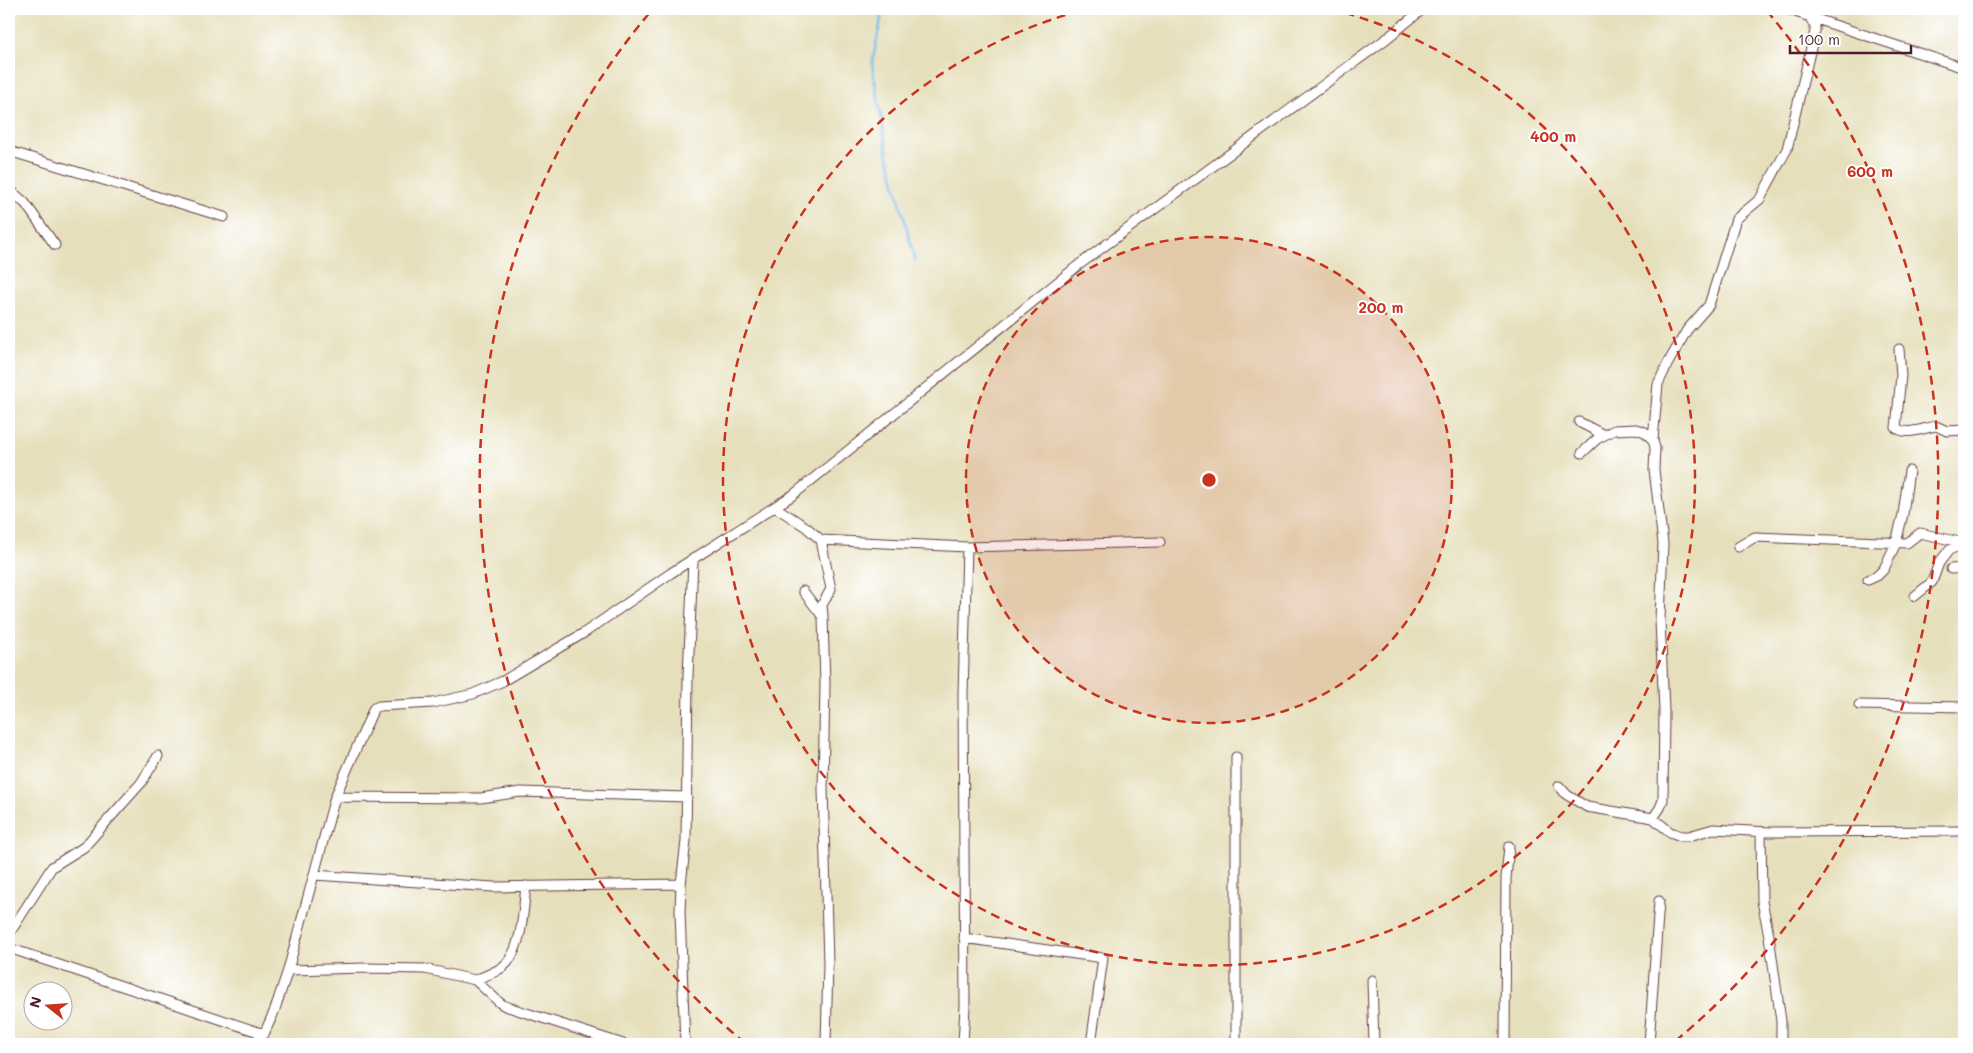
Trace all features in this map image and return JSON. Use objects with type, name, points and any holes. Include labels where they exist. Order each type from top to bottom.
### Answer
[{"type":"street","points":[[253,1044],[264,1034],[274,1012],[288,970],[336,797],[374,708],[379,706],[433,703],[473,694],[503,681],[584,633],[656,583],[776,507],[1080,264],[1386,39],[1423,9]]},
{"type":"street","points":[[1786,9],[1964,68]]},
{"type":"street","points":[[1653,818],[1660,808],[1662,800],[1664,711],[1660,645],[1663,543],[1653,440],[1658,384],[1686,330],[1709,304],[1736,219],[1760,199],[1786,149],[1815,31],[1815,25],[1809,16]]},
{"type":"street","points":[[9,151],[224,216]]},
{"type":"street","points":[[9,189],[25,204],[55,245]]},
{"type":"street","points":[[1899,349],[1901,375],[1896,428],[1910,432],[1936,426],[1947,431],[1964,430]]},
{"type":"street","points":[[1579,422],[1604,435]]},
{"type":"street","points":[[1582,453],[1604,435],[1614,430],[1636,429],[1645,432],[1653,440]]},
{"type":"street","points":[[1868,580],[1877,576],[1884,569],[1896,543],[1903,514],[1909,472]]},
{"type":"street","points":[[776,507],[806,527],[821,540],[831,589],[822,605],[824,684],[823,789],[828,963],[826,1044]]},
{"type":"street","points":[[1738,547],[1755,538],[1907,543],[1920,533],[1964,544]]},
{"type":"street","points":[[821,540],[967,547],[1160,542]]},
{"type":"street","points":[[1915,596],[1932,582],[1939,563],[1949,550],[1964,544]]},
{"type":"street","points":[[963,1044],[965,1006],[963,694],[967,547]]},
{"type":"street","points":[[685,1044],[681,884],[686,841],[688,676],[693,561]]},
{"type":"street","points":[[1951,569],[1964,568]]},
{"type":"street","points":[[803,591],[823,617]]},
{"type":"street","points":[[1859,705],[1964,707]]},
{"type":"street","points":[[9,934],[52,867],[84,847],[136,789],[158,756]]},
{"type":"street","points":[[1236,757],[1236,1044]]},
{"type":"street","points":[[1559,786],[1567,795],[1587,807],[1653,818],[1670,832],[1681,836],[1713,829],[1761,832],[1964,831]]},
{"type":"street","points":[[336,797],[481,798],[520,792],[687,797]]},
{"type":"street","points":[[1761,832],[1762,901],[1781,1022],[1780,1044]]},
{"type":"street","points":[[1505,1044],[1506,878],[1510,846]]},
{"type":"street","points":[[314,875],[493,887],[681,884]]},
{"type":"street","points":[[475,980],[496,972],[506,963],[515,948],[522,921],[526,886]]},
{"type":"street","points":[[1649,1044],[1659,902]]},
{"type":"street","points":[[964,938],[1103,958],[1091,1044]]},
{"type":"street","points":[[9,948],[264,1034]]},
{"type":"street","points":[[288,970],[425,969],[475,980],[505,1006],[624,1044]]},
{"type":"street","points":[[1372,980],[1374,1044]]},
{"type":"waterway","points":[[883,9],[872,64],[888,156],[915,260]]}]
